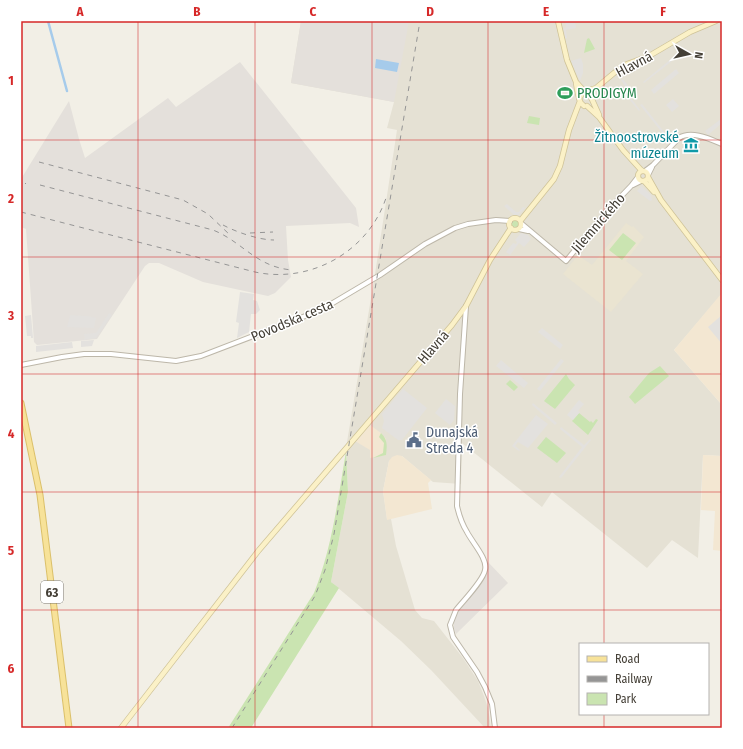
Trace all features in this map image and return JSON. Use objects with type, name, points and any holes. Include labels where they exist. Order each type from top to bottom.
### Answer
[{"type":"main road","points":[[558,21],[567,60],[576,82],[581,104],[600,117]]},
{"type":"main road","name":"Hlavná","points":[[596,88],[627,64],[649,56],[690,32],[716,21]]},
{"type":"main road","points":[[576,82],[591,98],[600,117],[628,156],[722,280]]},
{"type":"main road","points":[[520,223],[513,218],[510,224],[515,230],[520,223],[531,206],[554,179],[560,166],[569,130],[580,98],[585,92],[596,88]]},
{"type":"main road","points":[[575,116],[590,103],[596,88]]},
{"type":"main road","name":"Hlavná","points":[[121,728],[258,550],[452,325],[466,306],[510,224]]},
{"type":"main road","points":[[715,272],[722,284]]},
{"type":"main road","name":"63","points":[[21,403],[40,495],[69,728]]},
{"type":"street","points":[[643,176],[683,135],[699,136],[722,144]]},
{"type":"street","name":"Jilemnického","points":[[520,223],[529,232],[566,261],[607,211],[643,176]]},
{"type":"street","name":"Povodská cesta","points":[[21,366],[84,354],[111,354],[176,361],[208,354],[321,310],[426,244],[455,228],[496,220],[510,224]]},
{"type":"street","points":[[466,306],[460,394],[457,506],[467,533],[484,559],[486,566],[482,577],[456,610],[453,616],[451,629],[453,637],[486,687],[492,704],[495,728]]},
{"type":"shaded area","points":[[301,21],[722,21],[722,294],[674,350],[722,405],[722,456],[703,455],[698,558],[672,540],[647,568],[552,492],[542,507],[462,443],[461,484],[433,482],[402,456],[389,461],[383,491],[387,519],[391,519],[396,546],[415,610],[422,618],[434,621],[463,658],[478,681],[488,708],[491,728],[485,728],[431,670],[401,641],[331,582],[348,492],[347,442],[397,130],[387,128],[394,102],[291,83]]},
{"type":"shaded area","points":[[301,21],[409,21],[394,102],[291,83]]},
{"type":"shaded area","points":[[565,21],[575,21],[576,28],[566,30],[567,38],[565,38]]},
{"type":"shaded area","points":[[581,58],[583,73],[580,81],[571,61]]},
{"type":"shaded area","points":[[671,59],[672,61],[644,83],[643,82]]},
{"type":"shaded area","points":[[240,62],[356,208],[359,227],[350,223],[286,226],[288,260],[291,277],[275,293],[268,296],[203,282],[159,263],[149,263],[145,266],[97,339],[37,345],[34,342],[26,229],[21,227],[21,179],[69,101],[85,158],[168,98],[176,107]]},
{"type":"shaded area","points":[[676,69],[679,73],[654,94],[651,90]]},
{"type":"shaded area","points":[[623,79],[637,98],[635,100],[621,80]]},
{"type":"shaded area","points":[[621,85],[640,110],[639,111],[619,87]]},
{"type":"shaded area","points":[[673,99],[679,106],[672,112],[666,105]]},
{"type":"shaded area","points":[[642,104],[669,138],[667,139],[640,105]]},
{"type":"shaded area","points":[[721,119],[722,123],[708,135],[705,131]]},
{"type":"shaded area","points":[[641,186],[651,195],[652,200],[650,201],[637,191]]},
{"type":"shaded area","points":[[507,204],[516,212],[519,212],[523,207],[525,208],[518,215],[514,215],[504,206]]},
{"type":"shaded area","points":[[626,223],[632,227],[633,226],[644,237],[626,261],[643,274],[611,312],[563,274],[578,255],[592,265]]},
{"type":"shaded area","points":[[521,233],[528,235],[531,239],[524,247],[519,243],[510,255],[506,252],[513,243],[516,244],[517,242],[515,240]]},
{"type":"shaded area","points":[[240,292],[254,294],[253,300],[257,301],[260,310],[256,314],[251,314],[249,332],[237,338],[239,323],[236,322]]},
{"type":"shaded area","points":[[722,294],[722,405],[674,350]]},
{"type":"shaded area","points":[[109,313],[112,315],[96,338],[83,340],[85,338],[84,334],[96,333]]},
{"type":"shaded area","points":[[31,315],[33,338],[31,338],[31,336],[27,336],[25,316]]},
{"type":"shaded area","points":[[70,315],[96,318],[94,328],[67,327]]},
{"type":"shaded area","points":[[722,315],[722,344],[708,327]]},
{"type":"shaded area","points":[[542,328],[563,345],[560,349],[538,332]]},
{"type":"shaded area","points":[[94,340],[92,346],[81,347],[81,341]]},
{"type":"shaded area","points":[[72,342],[73,348],[36,352],[36,346]]},
{"type":"shaded area","points":[[561,359],[564,361],[540,391],[537,389]]},
{"type":"shaded area","points":[[501,360],[528,383],[524,388],[496,366]]},
{"type":"shaded area","points":[[403,389],[427,408],[402,440],[398,440],[382,428],[384,421],[382,414]]},
{"type":"shaded area","points":[[446,399],[455,406],[454,420],[450,425],[435,413]]},
{"type":"shaded area","points":[[579,400],[584,404],[578,411],[580,412],[573,420],[567,415]]},
{"type":"shaded area","points":[[533,403],[557,423],[555,425],[532,405]]},
{"type":"shaded area","points":[[536,415],[548,424],[528,448],[518,442],[515,446],[520,450],[519,451],[512,446]]},
{"type":"shaded area","points":[[370,425],[381,433],[386,439],[386,455],[370,458],[370,450],[355,441],[367,426]]},
{"type":"shaded area","points":[[561,427],[584,445],[590,439],[591,440],[561,478],[559,477],[582,447],[560,429]]},
{"type":"shaded area","points":[[397,455],[402,456],[431,480],[428,483],[432,509],[387,520],[383,491],[389,461],[392,457]]},
{"type":"shaded area","points":[[703,455],[722,456],[722,551],[713,550],[715,511],[701,510]]},
{"type":"shaded area","points":[[488,562],[508,583],[456,634],[454,621],[458,611],[487,574]]},
{"type":"green space","points":[[589,38],[595,49],[584,53],[587,39]]},
{"type":"green space","points":[[529,116],[540,118],[539,125],[527,123]]},
{"type":"green space","points":[[515,219],[520,224],[515,229],[510,224]]},
{"type":"green space","points":[[623,233],[636,243],[622,260],[609,250]]},
{"type":"green space","points":[[660,366],[669,376],[635,404],[629,397],[649,373]]},
{"type":"green space","points":[[566,374],[575,385],[555,409],[544,401]]},
{"type":"green space","points":[[510,380],[518,387],[514,391],[506,384]]},
{"type":"green space","points":[[579,413],[590,422],[591,421],[593,423],[596,419],[598,420],[588,435],[572,421]]},
{"type":"green space","points":[[381,433],[386,441],[386,455],[373,458],[383,453],[384,443],[379,437]]},
{"type":"green space","points":[[546,437],[566,453],[557,463],[537,448]]},
{"type":"green space","points":[[346,451],[348,492],[331,582],[339,588],[251,728],[228,728],[314,593],[330,541]]},
{"type":"water","points":[[376,59],[399,63],[397,72],[375,68]]},
{"type":"waterway","points":[[48,21],[67,91]]},
{"type":"railway","points":[[232,728],[315,596],[325,570],[334,534],[420,21]]},
{"type":"railway","points":[[39,162],[183,200],[208,214],[230,235]]},
{"type":"railway","points":[[40,185],[213,230],[224,235],[259,259],[280,268],[292,270]]},
{"type":"railway","points":[[21,212],[255,272],[276,274],[296,273],[316,268],[334,260],[351,248],[366,234],[377,217],[386,198]]},
{"type":"railway","points":[[223,225],[248,235],[262,239],[274,240]]},
{"type":"railway","points":[[250,233],[273,232]]},
{"type":"place","name":"PRODIGYM","points":[[565,93]]},
{"type":"place","name":"Žitnoostrovské múzeum","points":[[691,145]]},
{"type":"place","name":"Dunajská Streda 4","points":[[414,440]]}]
